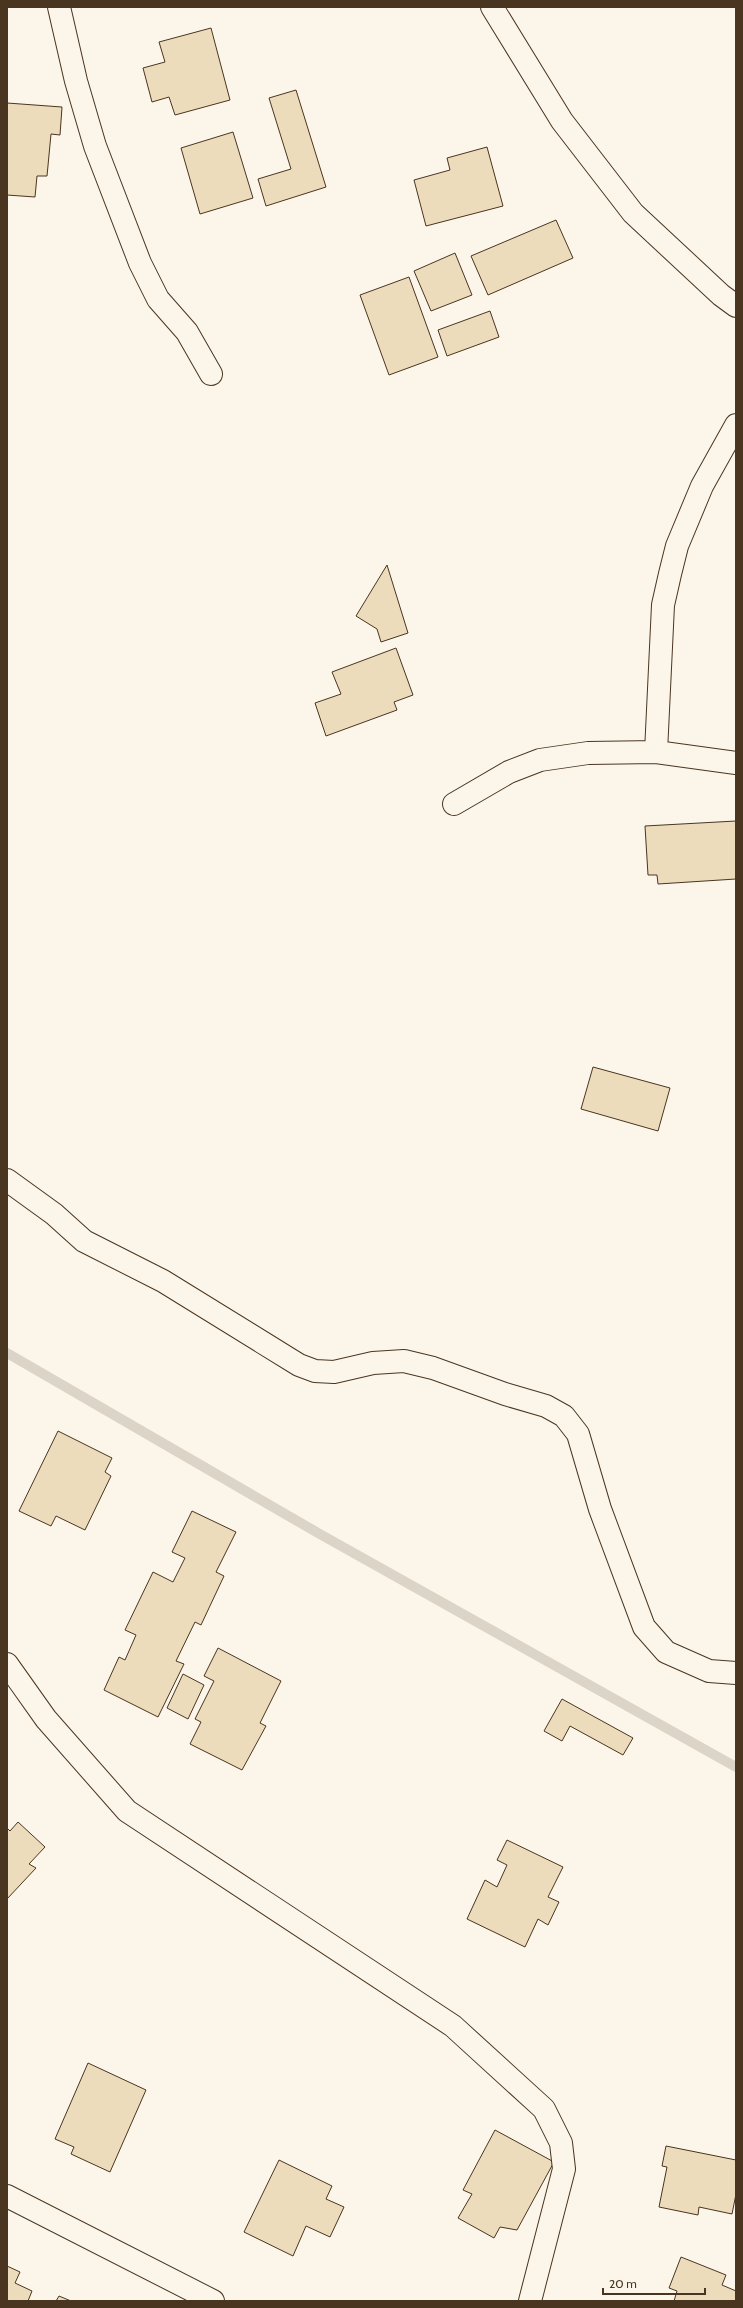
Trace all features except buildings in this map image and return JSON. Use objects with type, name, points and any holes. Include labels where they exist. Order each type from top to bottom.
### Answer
[{"type":"street","points":[[59,7],[76,81],[95,146],[140,264],[158,299],[187,332],[211,374]]},
{"type":"street","points":[[492,7],[562,121],[633,213],[721,295],[736,306]]},
{"type":"street","points":[[656,752],[663,604],[670,574],[677,546],[702,486],[736,425]]},
{"type":"street","points":[[454,804],[509,772],[540,760],[588,753],[656,752],[736,763]]},
{"type":"street","points":[[7,1180],[54,1214],[84,1241],[163,1281],[299,1365],[315,1371],[334,1372],[373,1363],[404,1361],[433,1368],[505,1394],[546,1406],[564,1416],[578,1434],[600,1509],[644,1627],[666,1652],[709,1671],[736,1673]]},
{"type":"street","points":[[7,1664],[46,1719],[127,1811],[453,2026],[544,2109],[561,2143],[564,2169],[530,2301]]},
{"type":"street","points":[[7,2196],[213,2301]]},
{"type":"waterway","points":[[7,1353],[318,1533],[736,1767]]}]
